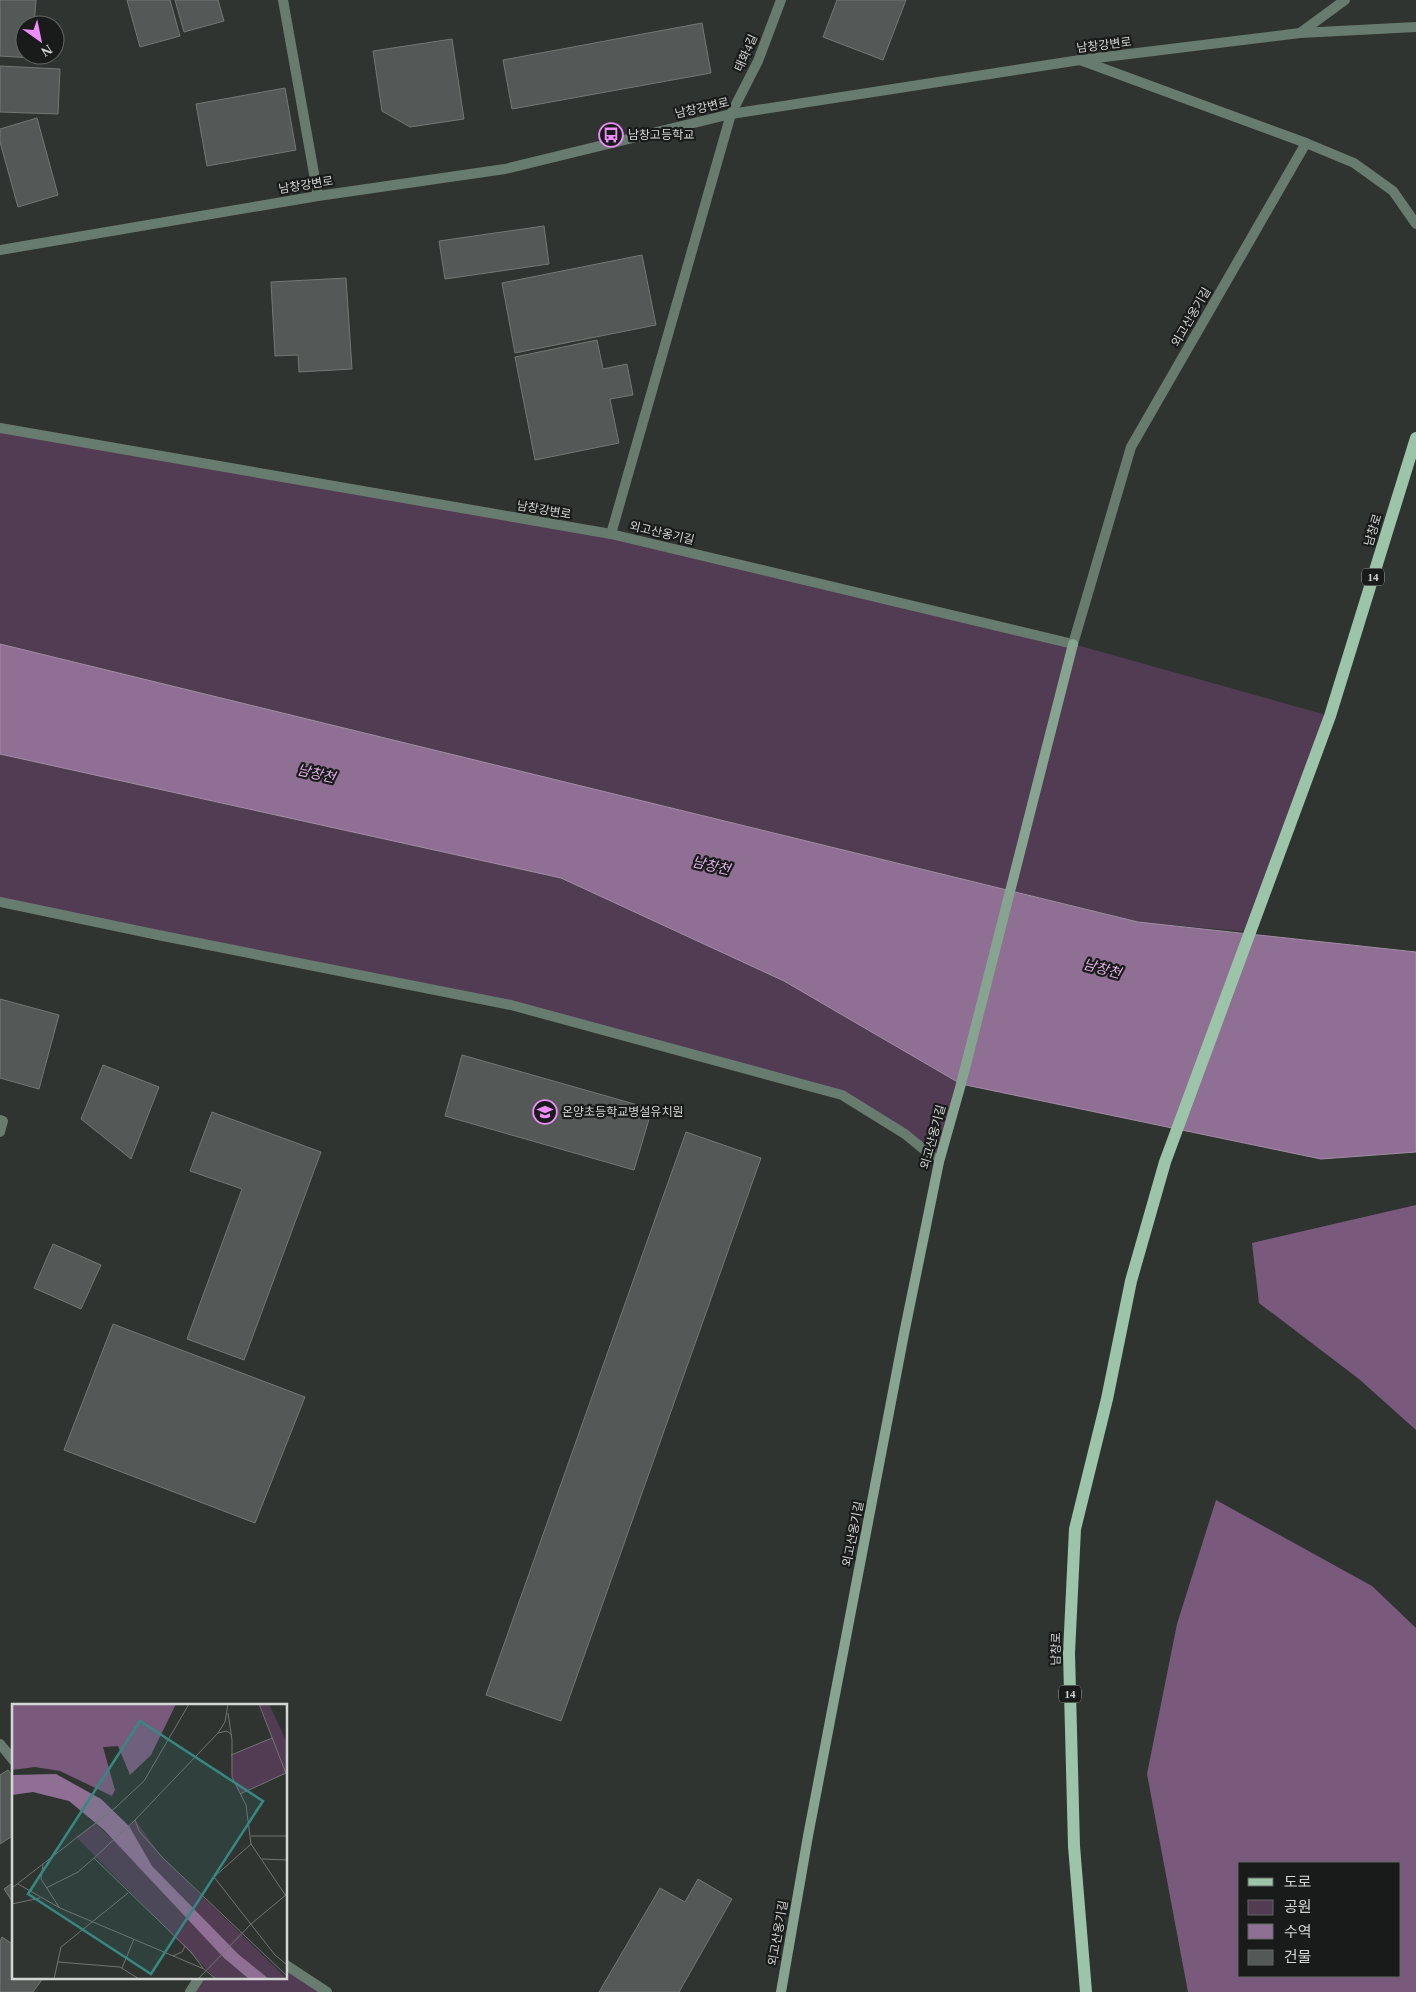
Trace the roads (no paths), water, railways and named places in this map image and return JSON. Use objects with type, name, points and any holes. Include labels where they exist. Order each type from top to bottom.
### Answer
[{"type":"main road","name":"남창로","points":[[1086,1992],[1074,1846],[1069,1653],[1075,1529],[1107,1400],[1131,1281],[1165,1162],[1330,716],[1416,438]]},
{"type":"main road","name":"외고산옹기길","points":[[781,1992],[812,1817],[904,1334],[939,1162],[961,1084],[1073,644]]},
{"type":"street","points":[[283,0],[318,196]]},
{"type":"street","name":"태화4길","points":[[731,114],[758,61],[781,0]]},
{"type":"street","points":[[1300,33],[1345,0]]},
{"type":"street","name":"남창강변로","points":[[0,250],[318,196],[505,168],[731,114],[1080,60],[1300,33],[1416,26]]},
{"type":"street","points":[[1080,60],[1306,143],[1354,163],[1393,190],[1416,224]]},
{"type":"street","name":"외고산옹기길","points":[[731,114],[611,534],[1073,644],[1131,447],[1306,143]]},
{"type":"street","name":"남창강변로","points":[[0,428],[611,534]]},
{"type":"street","points":[[0,902],[511,1005],[842,1096],[905,1134],[939,1162]]},
{"type":"street","points":[[0,1120],[3,1121],[0,1132]]},
{"type":"street","points":[[0,1744],[12,1759]]},
{"type":"street","points":[[288,1966],[326,1992]]},
{"type":"street","points":[[190,1992],[198,1980]]},
{"type":"water","name":"남창천","points":[[0,644],[1138,922],[1416,952],[1416,1152],[1321,1159],[961,1084],[784,981],[561,878],[0,754]]},
{"type":"place","name":"남창고등학교","points":[[611,135]]},
{"type":"place","name":"온양초등학교병설유치원","points":[[545,1112]]}]
